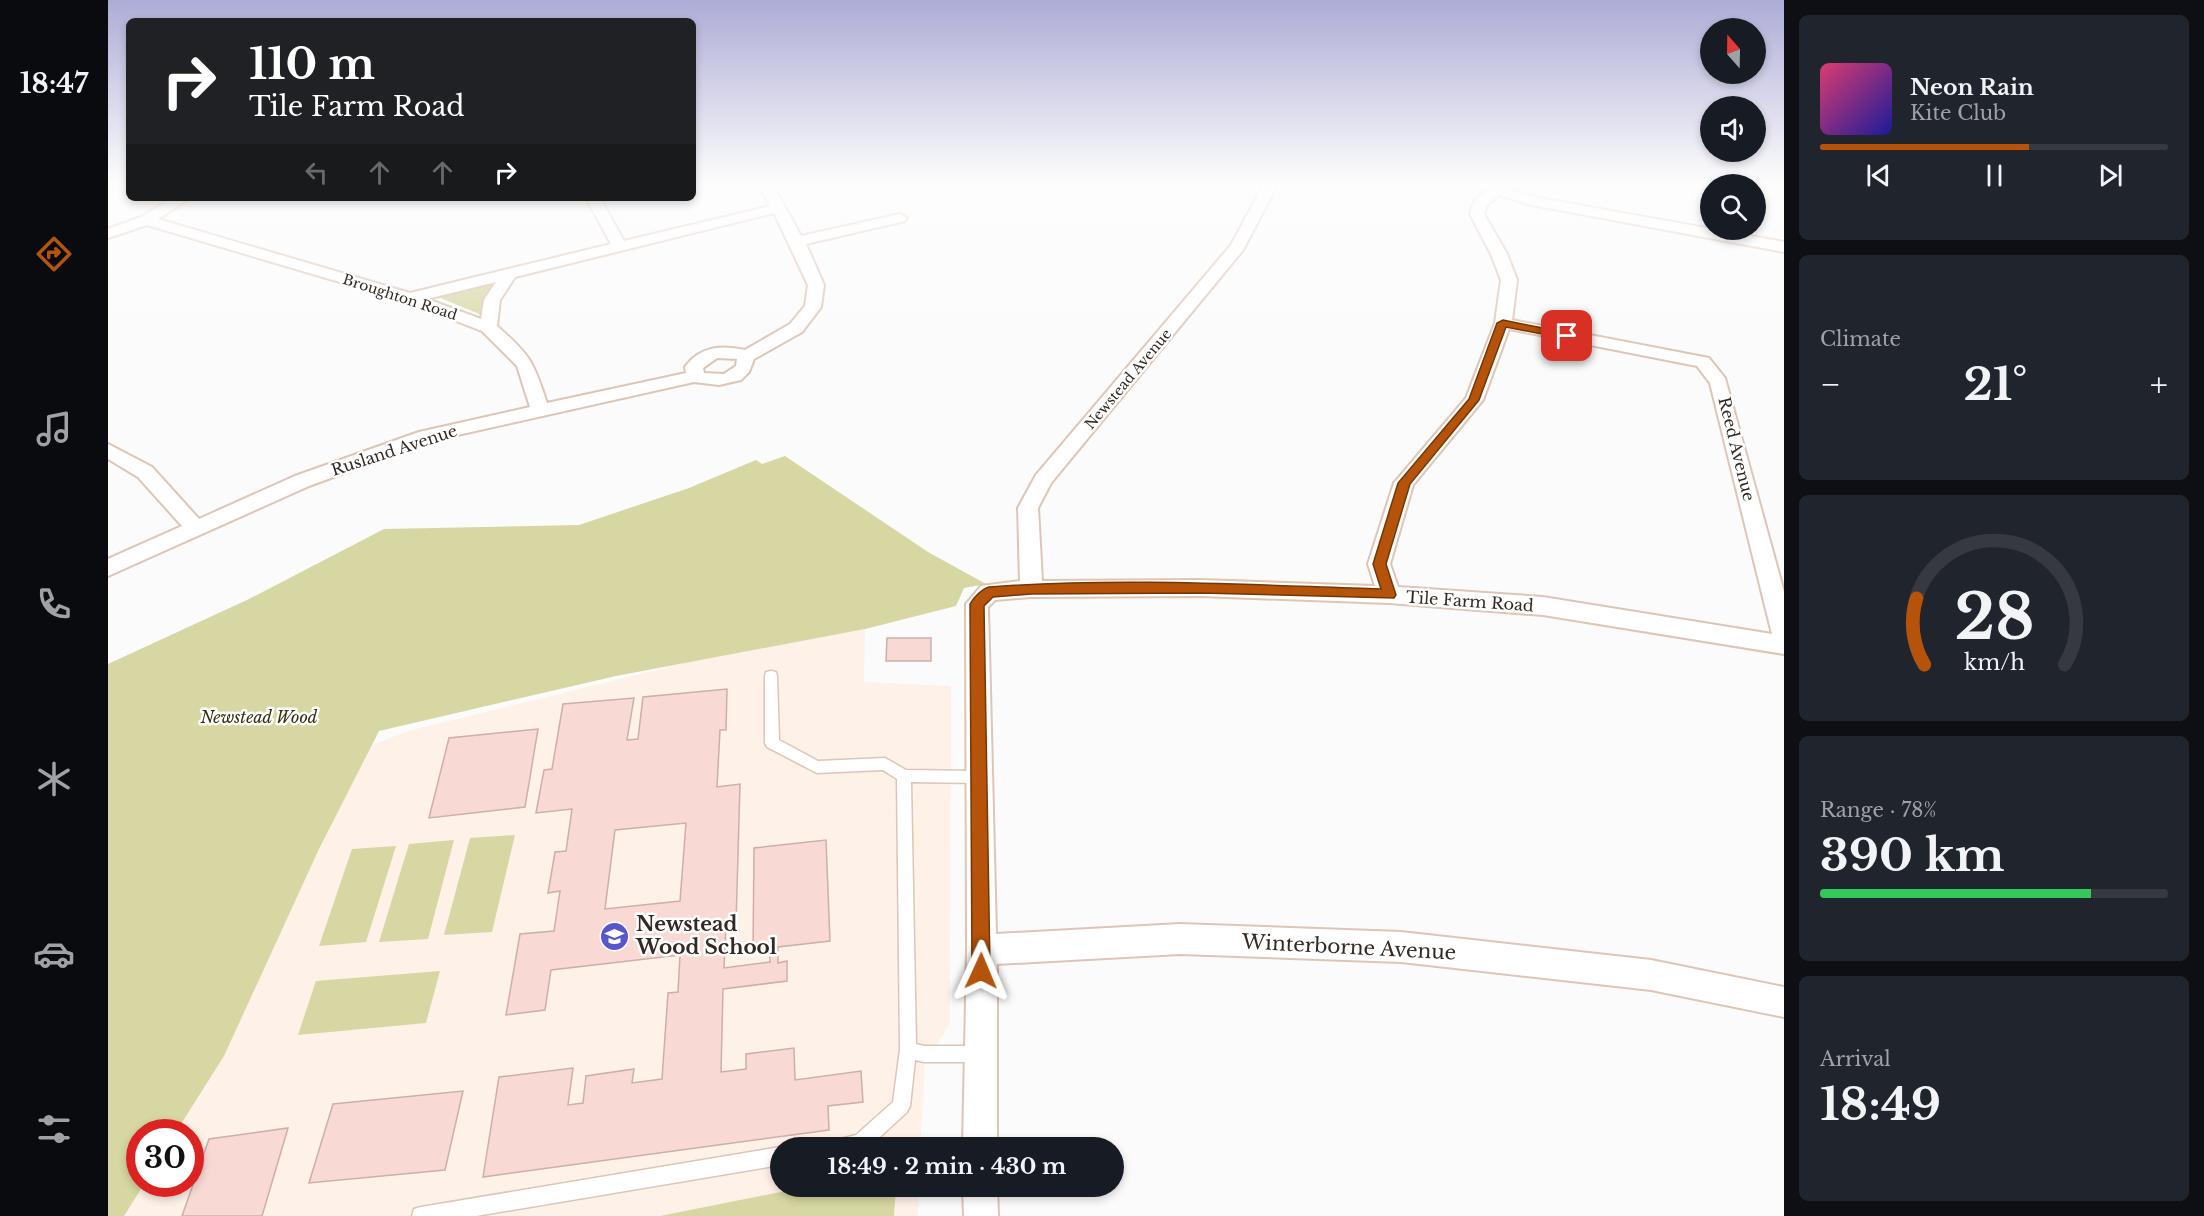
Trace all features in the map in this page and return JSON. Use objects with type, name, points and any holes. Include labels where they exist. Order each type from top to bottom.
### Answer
[{"type":"street","name":"Broughton Road","points":[[209,239],[410,298],[488,327],[516,352],[526,365],[540,410]]},
{"type":"street","points":[[615,239],[620,247]]},
{"type":"street","points":[[410,298],[508,276],[653,239]]},
{"type":"street","name":"Rusland Avenue","points":[[108,568],[302,481],[426,436],[695,376],[709,381],[727,380],[740,374],[746,366],[746,357],[796,328],[813,307],[816,285],[795,239]]},
{"type":"street","points":[[797,242],[811,239]]},
{"type":"street","name":"Newstead Avenue","points":[[1031,589],[1028,508],[1043,480],[1238,247],[1242,239]]},
{"type":"street","points":[[1389,595],[1379,564],[1404,483],[1474,400],[1503,323],[1509,280],[1490,239]]},
{"type":"street","points":[[1739,239],[1784,247]]},
{"type":"street","points":[[488,327],[492,300],[508,276]]},
{"type":"street","name":"Reed Avenue","points":[[1503,323],[1703,362],[1719,382],[1784,635]]},
{"type":"street","points":[[695,376],[694,367],[703,357],[717,351],[734,352],[746,357]]},
{"type":"street","points":[[108,450],[145,472],[195,528]]},
{"type":"street","name":"Tile Farm Road","points":[[979,777],[977,604],[989,592],[1031,589],[1201,588],[1389,595],[1543,606],[1784,645]]},
{"type":"street","points":[[979,777],[982,950],[979,1054],[980,1137]]},
{"type":"street","name":"Winterborne Avenue","points":[[982,950],[1180,939],[1401,946],[1651,975],[1784,1002]]},
{"type":"street","points":[[980,1197],[981,1216]]},
{"type":"lane","points":[[771,676],[772,743],[818,767],[885,764],[904,776],[979,777]]},
{"type":"lane","points":[[867,1137],[901,1106],[908,1050],[904,776]]},
{"type":"lane","points":[[908,1050],[924,1054],[979,1054]]},
{"type":"lane","points":[[421,1216],[770,1158]]},
{"type":"shaded area","name":"Newstead Wood School","points":[[865,629],[864,682],[951,686],[950,1023],[937,1045],[926,1047],[921,1137],[770,1137],[770,1197],[919,1197],[918,1216],[124,1216],[136,1197],[204,1197],[204,1119],[184,1119],[224,1056],[366,747],[409,731],[689,662]]},
{"type":"green space","points":[[495,283],[485,300],[484,316],[438,297]]},
{"type":"green space","name":"Newstead Wood","points":[[785,456],[928,552],[986,584],[964,588],[956,606],[865,629],[616,676],[379,731],[319,849],[224,1056],[184,1119],[126,1119],[126,1197],[136,1197],[124,1216],[108,1216],[108,664],[249,599],[384,529],[579,525],[689,488],[756,460],[762,464]]},
{"type":"green space","points":[[515,835],[492,932],[444,935],[470,838]]},
{"type":"green space","points":[[454,840],[428,939],[379,942],[409,844]]},
{"type":"green space","points":[[396,846],[366,942],[319,946],[352,849]]},
{"type":"green space","points":[[440,971],[426,1023],[298,1035],[316,981]]},
{"type":"green space","points":[[770,1194],[770,1197],[895,1197],[894,1216],[660,1216]]},
{"type":"building","points":[[887,638],[931,638],[931,661],[886,661]]},
{"type":"building","points":[[727,689],[726,730],[720,730],[717,787],[740,784],[736,924],[726,925],[724,968],[770,962],[770,949],[753,951],[754,848],[826,840],[830,941],[778,947],[778,963],[787,961],[787,981],[723,989],[721,1072],[746,1069],[746,1054],[794,1048],[795,1080],[861,1071],[863,1102],[828,1106],[829,1130],[483,1177],[499,1077],[573,1068],[568,1105],[583,1103],[586,1076],[634,1069],[632,1083],[662,1079],[668,993],[678,992],[680,955],[551,970],[545,1010],[506,1015],[520,934],[554,931],[560,891],[548,893],[555,852],[566,851],[572,809],[536,813],[544,770],[552,769],[563,704],[634,698],[627,740],[638,739],[643,697]],"holes":[[[686,823],[680,901],[605,909],[615,830]]]},
{"type":"building","points":[[538,729],[525,807],[429,818],[449,738]]},
{"type":"building","points":[[463,1091],[445,1170],[309,1183],[333,1104]]},
{"type":"building","points":[[288,1128],[262,1216],[182,1216],[189,1197],[204,1197],[204,1153],[209,1139]]},
{"type":"place","name":"Newstead Wood School","points":[[615,936]]},
{"type":"route","points":[[981,971],[977,604],[989,592],[1031,589],[1201,588],[1389,595],[1379,564],[1404,483],[1474,400],[1503,323],[1567,336]]}]
